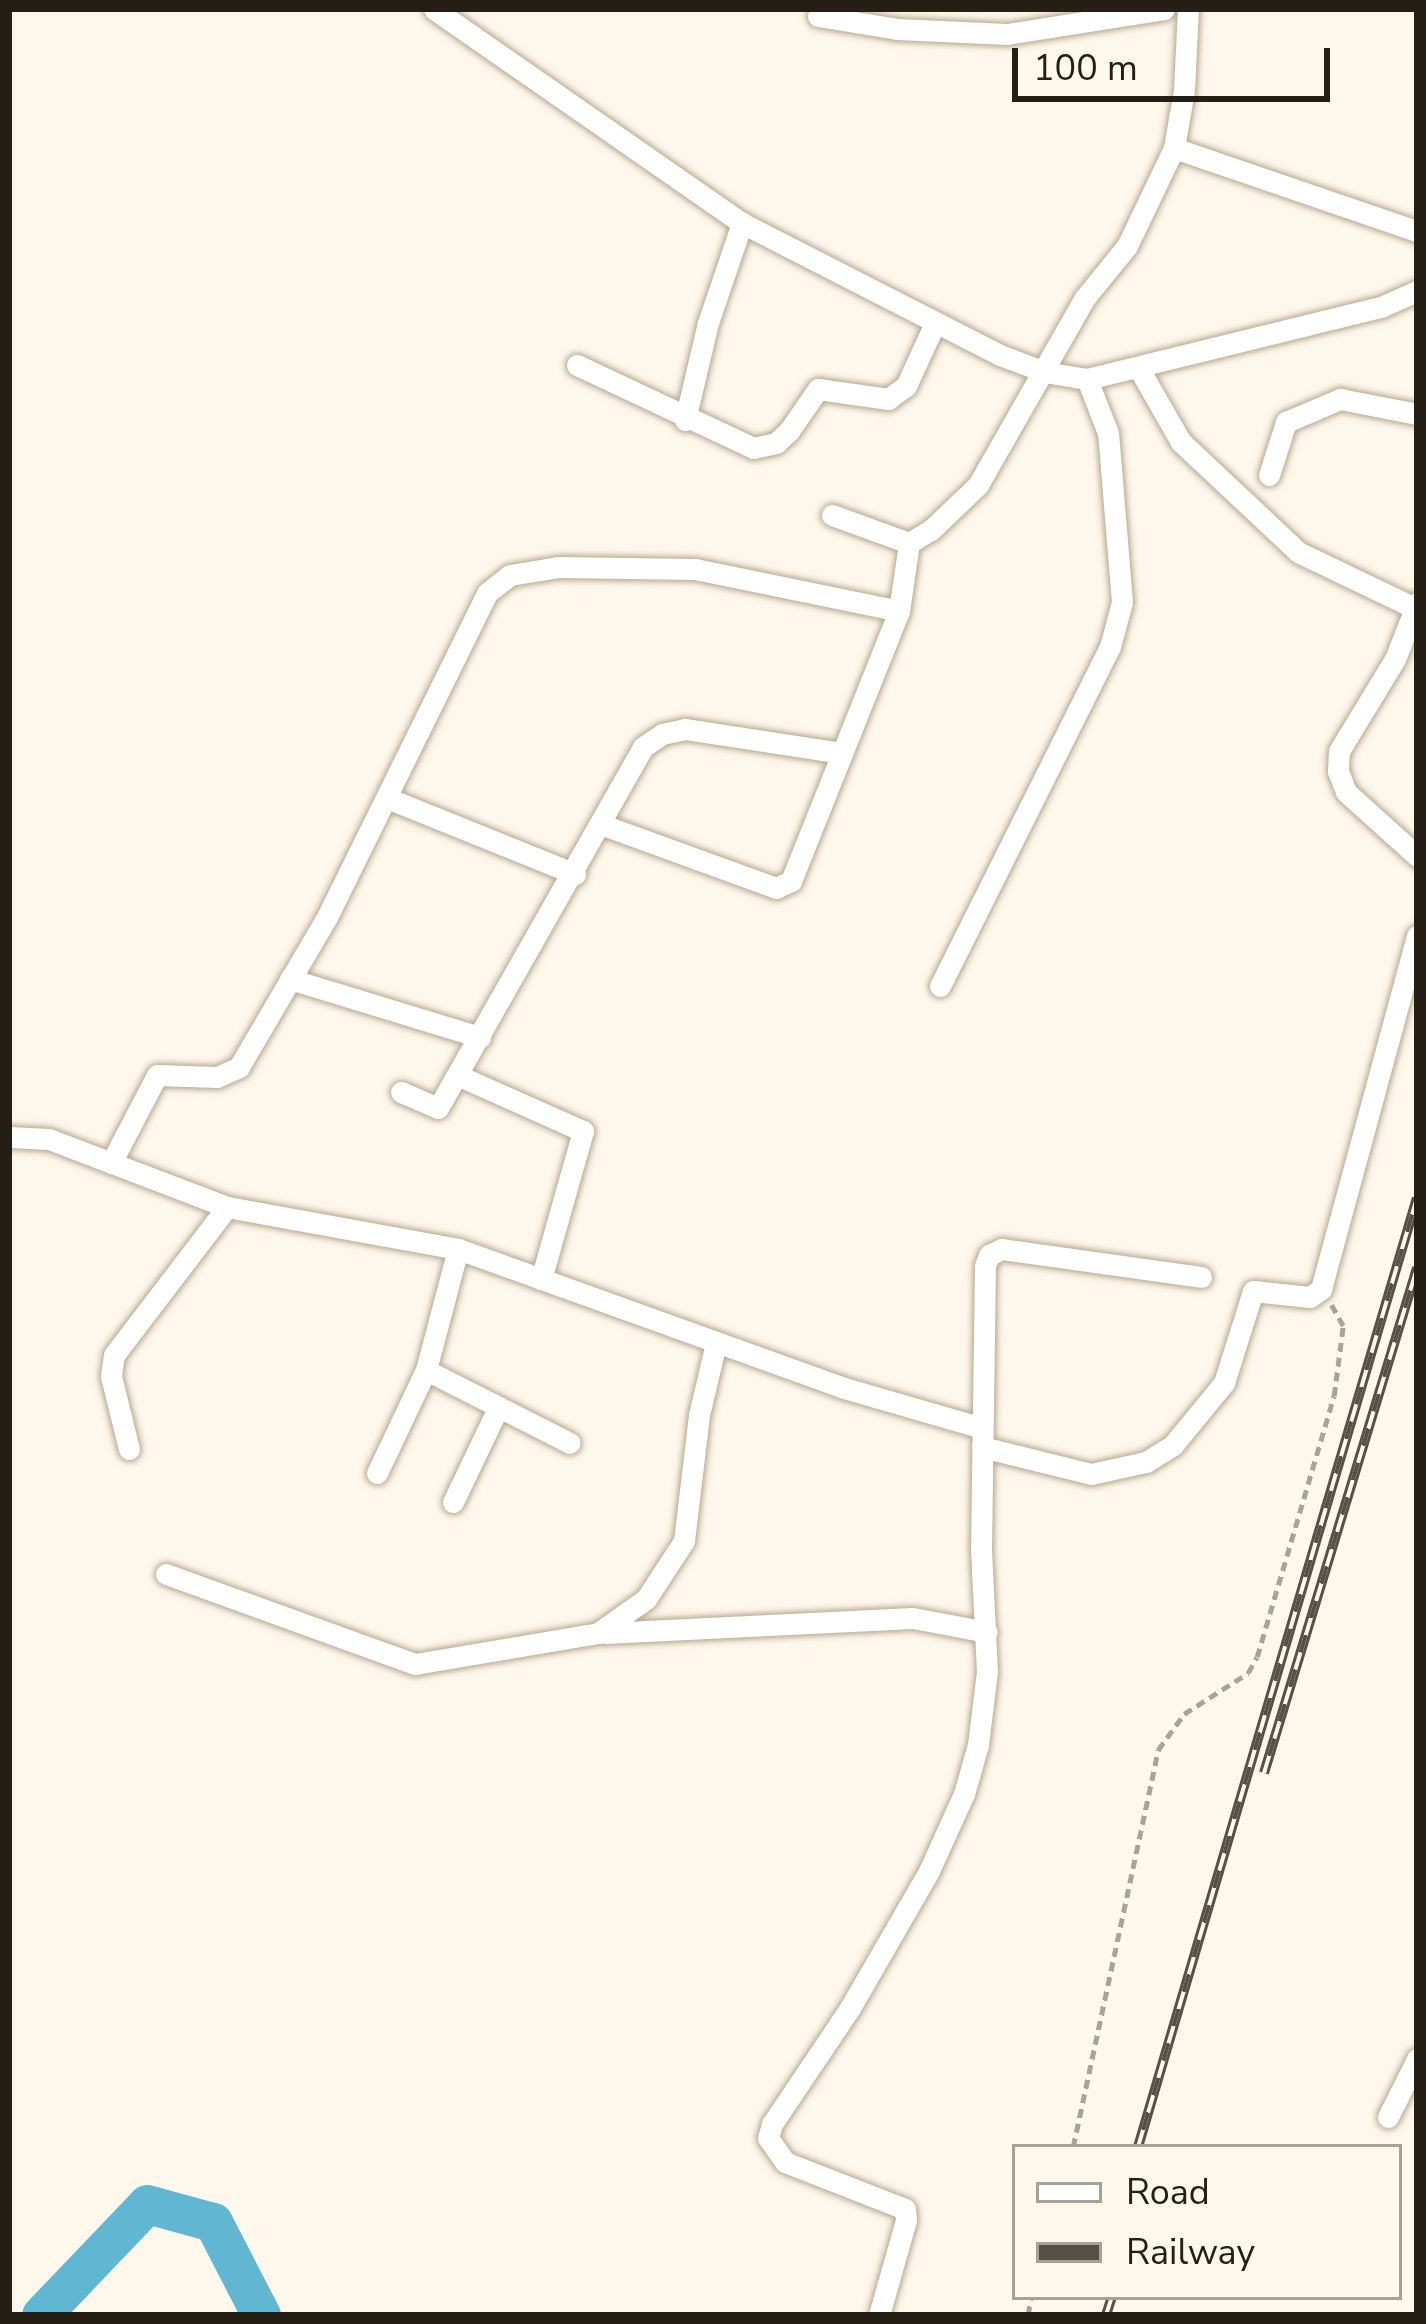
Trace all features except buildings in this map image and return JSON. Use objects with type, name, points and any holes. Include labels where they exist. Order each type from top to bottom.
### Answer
[{"type":"street","points":[[434,9],[742,224],[935,323],[1045,372],[1087,379],[1381,307],[1417,291]]},
{"type":"street","points":[[818,16],[897,29],[1007,34],[1165,9]]},
{"type":"street","points":[[909,543],[931,530],[978,485],[1084,299],[1127,246],[1174,148],[1184,90],[1187,9]]},
{"type":"street","points":[[1174,148],[1417,231]]},
{"type":"street","points":[[685,420],[708,322],[742,224]]},
{"type":"street","points":[[577,365],[685,420],[753,448],[776,442],[790,431],[818,389],[888,399],[906,386],[935,323]]},
{"type":"street","points":[[1138,367],[1181,442],[1298,552],[1416,605],[1395,659],[1339,751],[1338,771],[1346,792],[1417,856]]},
{"type":"street","points":[[940,986],[1110,647],[1122,602],[1108,433],[1087,379]]},
{"type":"street","points":[[1269,475],[1286,422],[1340,399],[1417,414]]},
{"type":"street","points":[[832,515],[909,543]]},
{"type":"street","points":[[603,825],[782,888],[790,881],[899,611],[909,543]]},
{"type":"street","points":[[111,1163],[150,1082],[165,1073],[230,1074],[290,979],[387,799],[487,593],[510,575],[559,567],[695,569],[899,611]]},
{"type":"street","points":[[401,1092],[438,1108],[603,825],[643,747],[662,734],[685,729],[842,753]]},
{"type":"street","points":[[387,799],[574,874]]},
{"type":"street","points":[[9,1137],[49,1139],[227,1207],[458,1249],[1091,1474],[1146,1462],[1173,1445],[1215,1398],[1238,1350],[1253,1291],[1310,1297],[1321,1289],[1417,936]]},
{"type":"street","points":[[290,979],[480,1037]]},
{"type":"street","points":[[457,1075],[583,1131],[541,1279]]},
{"type":"street","points":[[129,1449],[111,1376],[114,1355],[227,1207]]},
{"type":"street","points":[[377,1473],[426,1370],[458,1249]]},
{"type":"street","points":[[879,2315],[906,2220],[904,2209],[785,2162],[768,2138],[772,2124],[912,1902],[964,1794],[978,1745],[987,1632],[982,1437],[985,1266],[994,1250],[1202,1276]]},
{"type":"street","points":[[598,1634],[646,1600],[684,1541],[699,1414],[716,1343]]},
{"type":"street","points":[[426,1370],[570,1443]]},
{"type":"street","points":[[453,1502],[498,1408]]},
{"type":"street","points":[[166,1574],[416,1664],[598,1634],[914,1618],[987,1632]]},
{"type":"street","points":[[1388,2117],[1417,2059]]},
{"type":"path","points":[[1074,2144],[1158,1750],[1184,1714],[1253,1665],[1320,1450],[1343,1326],[1321,1289]]},
{"type":"waterway","points":[[41,2315],[147,2204],[213,2222],[261,2315]]},
{"type":"railway","points":[[1139,2144],[1417,1198]]},
{"type":"railway","points":[[1264,1773],[1417,1268]]},
{"type":"railway","points":[[1106,2315],[1111,2300]]}]
